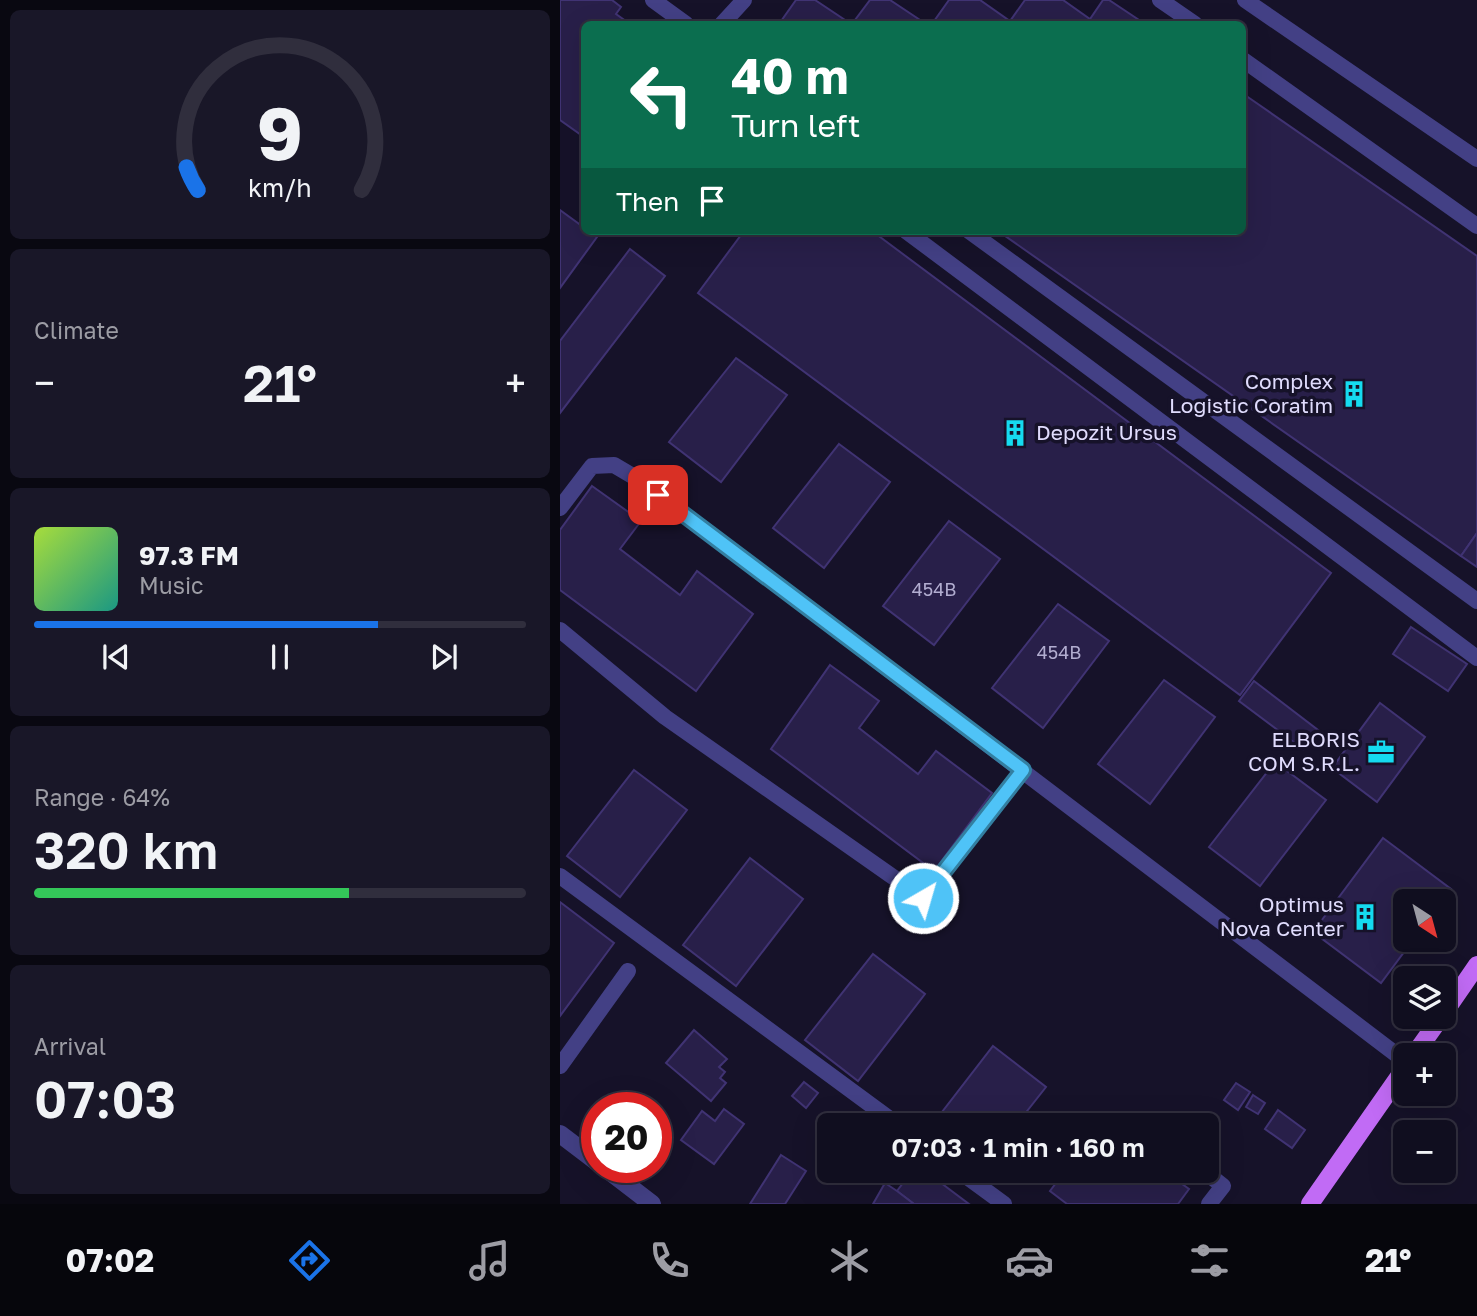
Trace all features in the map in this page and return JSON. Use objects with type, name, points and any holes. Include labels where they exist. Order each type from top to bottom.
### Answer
[{"type":"main road","points":[[1456,995],[1477,965]]},
{"type":"main road","points":[[1310,1204],[1393,1085]]},
{"type":"street","points":[[560,1134],[581,1150]]},
{"type":"street","points":[[625,1183],[652,1204]]},
{"type":"lane","points":[[653,0],[682,21]]},
{"type":"lane","points":[[725,21],[744,0]]},
{"type":"lane","points":[[1160,0],[1191,21]]},
{"type":"lane","points":[[1245,0],[1477,159]]},
{"type":"lane","points":[[1246,62],[1477,226]]},
{"type":"lane","points":[[911,235],[1477,658]]},
{"type":"lane","points":[[974,235],[1477,601]]},
{"type":"lane","points":[[560,508],[592,466],[614,465],[1023,770],[1393,1052]]},
{"type":"lane","points":[[560,630],[665,717],[923,898],[1023,770]]},
{"type":"lane","points":[[560,876],[882,1113]]},
{"type":"lane","points":[[560,1066],[628,971]]},
{"type":"lane","points":[[975,1183],[1004,1204]]},
{"type":"lane","points":[[1209,1204],[1223,1186],[1219,1183]]},
{"type":"building","points":[[560,0],[612,0],[621,7],[616,14],[626,21],[581,21],[581,135],[560,120]]},
{"type":"building","points":[[796,0],[815,0],[846,21],[781,21]]},
{"type":"building","points":[[870,0],[890,0],[922,21],[854,21]]},
{"type":"building","points":[[949,0],[980,0],[1010,21],[934,21]]},
{"type":"building","points":[[1025,0],[1063,0],[1090,19],[1103,0],[1109,0],[1140,21],[1010,21]]},
{"type":"building","name":"Complex Logistic Coratim","points":[[1246,96],[1477,256],[1477,533],[1461,556],[1004,235],[1246,235]]},
{"type":"building","points":[[560,210],[581,225],[581,235],[597,237],[560,288]]},
{"type":"building","name":"Depozit Ursus","points":[[741,235],[877,235],[1331,573],[1240,695],[698,293]]},
{"type":"building","points":[[630,249],[665,276],[560,413],[560,341]]},
{"type":"building","points":[[736,358],[787,395],[721,482],[669,442]]},
{"type":"building","points":[[839,444],[890,482],[824,568],[773,528]]},
{"type":"building","points":[[592,486],[641,521],[620,549],[680,595],[697,571],[753,614],[696,691],[560,590],[560,530]]},
{"type":"building","points":[[949,521],[1000,559],[934,645],[883,606]]},
{"type":"building","points":[[1477,533],[1477,567],[1461,556]]},
{"type":"building","points":[[1058,604],[1109,641],[1043,728],[992,688]]},
{"type":"building","points":[[1411,627],[1467,664],[1448,691],[1393,654]]},
{"type":"building","points":[[830,665],[879,701],[859,728],[918,774],[936,751],[992,793],[934,871],[771,749]]},
{"type":"building","points":[[1164,680],[1215,717],[1150,804],[1098,764]]},
{"type":"building","points":[[1254,681],[1318,730],[1303,749],[1239,701]]},
{"type":"building","points":[[1380,703],[1425,737],[1377,802],[1332,768]]},
{"type":"building","points":[[1275,762],[1326,800],[1260,886],[1209,847]]},
{"type":"building","points":[[634,770],[687,810],[620,897],[567,856]]},
{"type":"building","name":"Optimus Nova Center","points":[[1383,838],[1451,889],[1393,889],[1393,952],[1404,952],[1381,983],[1313,932]]},
{"type":"building","points":[[750,858],[803,899],[736,986],[683,945]]},
{"type":"building","points":[[560,902],[614,943],[560,1016]]},
{"type":"building","points":[[873,954],[925,994],[858,1081],[805,1040]]},
{"type":"building","points":[[694,1030],[727,1059],[719,1067],[725,1072],[720,1078],[726,1083],[711,1101],[666,1063]]},
{"type":"building","points":[[993,1046],[1046,1087],[1025,1113],[941,1113]]},
{"type":"building","points":[[804,1082],[818,1093],[806,1108],[792,1096]]},
{"type":"building","points":[[1236,1083],[1250,1092],[1238,1110],[1224,1100]]},
{"type":"building","points":[[1253,1095],[1265,1103],[1258,1114],[1246,1107]]},
{"type":"building","points":[[724,1109],[744,1124],[714,1164],[681,1140],[702,1111],[715,1121]]},
{"type":"building","points":[[1278,1110],[1305,1130],[1292,1148],[1265,1129]]},
{"type":"building","points":[[781,1155],[806,1171],[785,1204],[750,1204]]},
{"type":"building","points":[[885,1183],[914,1204],[873,1204]]},
{"type":"building","points":[[903,1183],[941,1183],[969,1204],[914,1204],[897,1191]]},
{"type":"building","points":[[1056,1183],[1181,1183],[1189,1189],[1178,1204],[1067,1204],[1050,1191]]},
{"type":"place","name":"Complex Logistic Coratim","points":[[1354,394]]},
{"type":"place","name":"Depozit Ursus","points":[[1015,433]]},
{"type":"place","name":"ELBORIS COM S.R.L.","points":[[1381,752]]},
{"type":"place","name":"Optimus Nova Center","points":[[1365,917]]},
{"type":"route","points":[[658,495],[1023,770],[923,898]]}]
